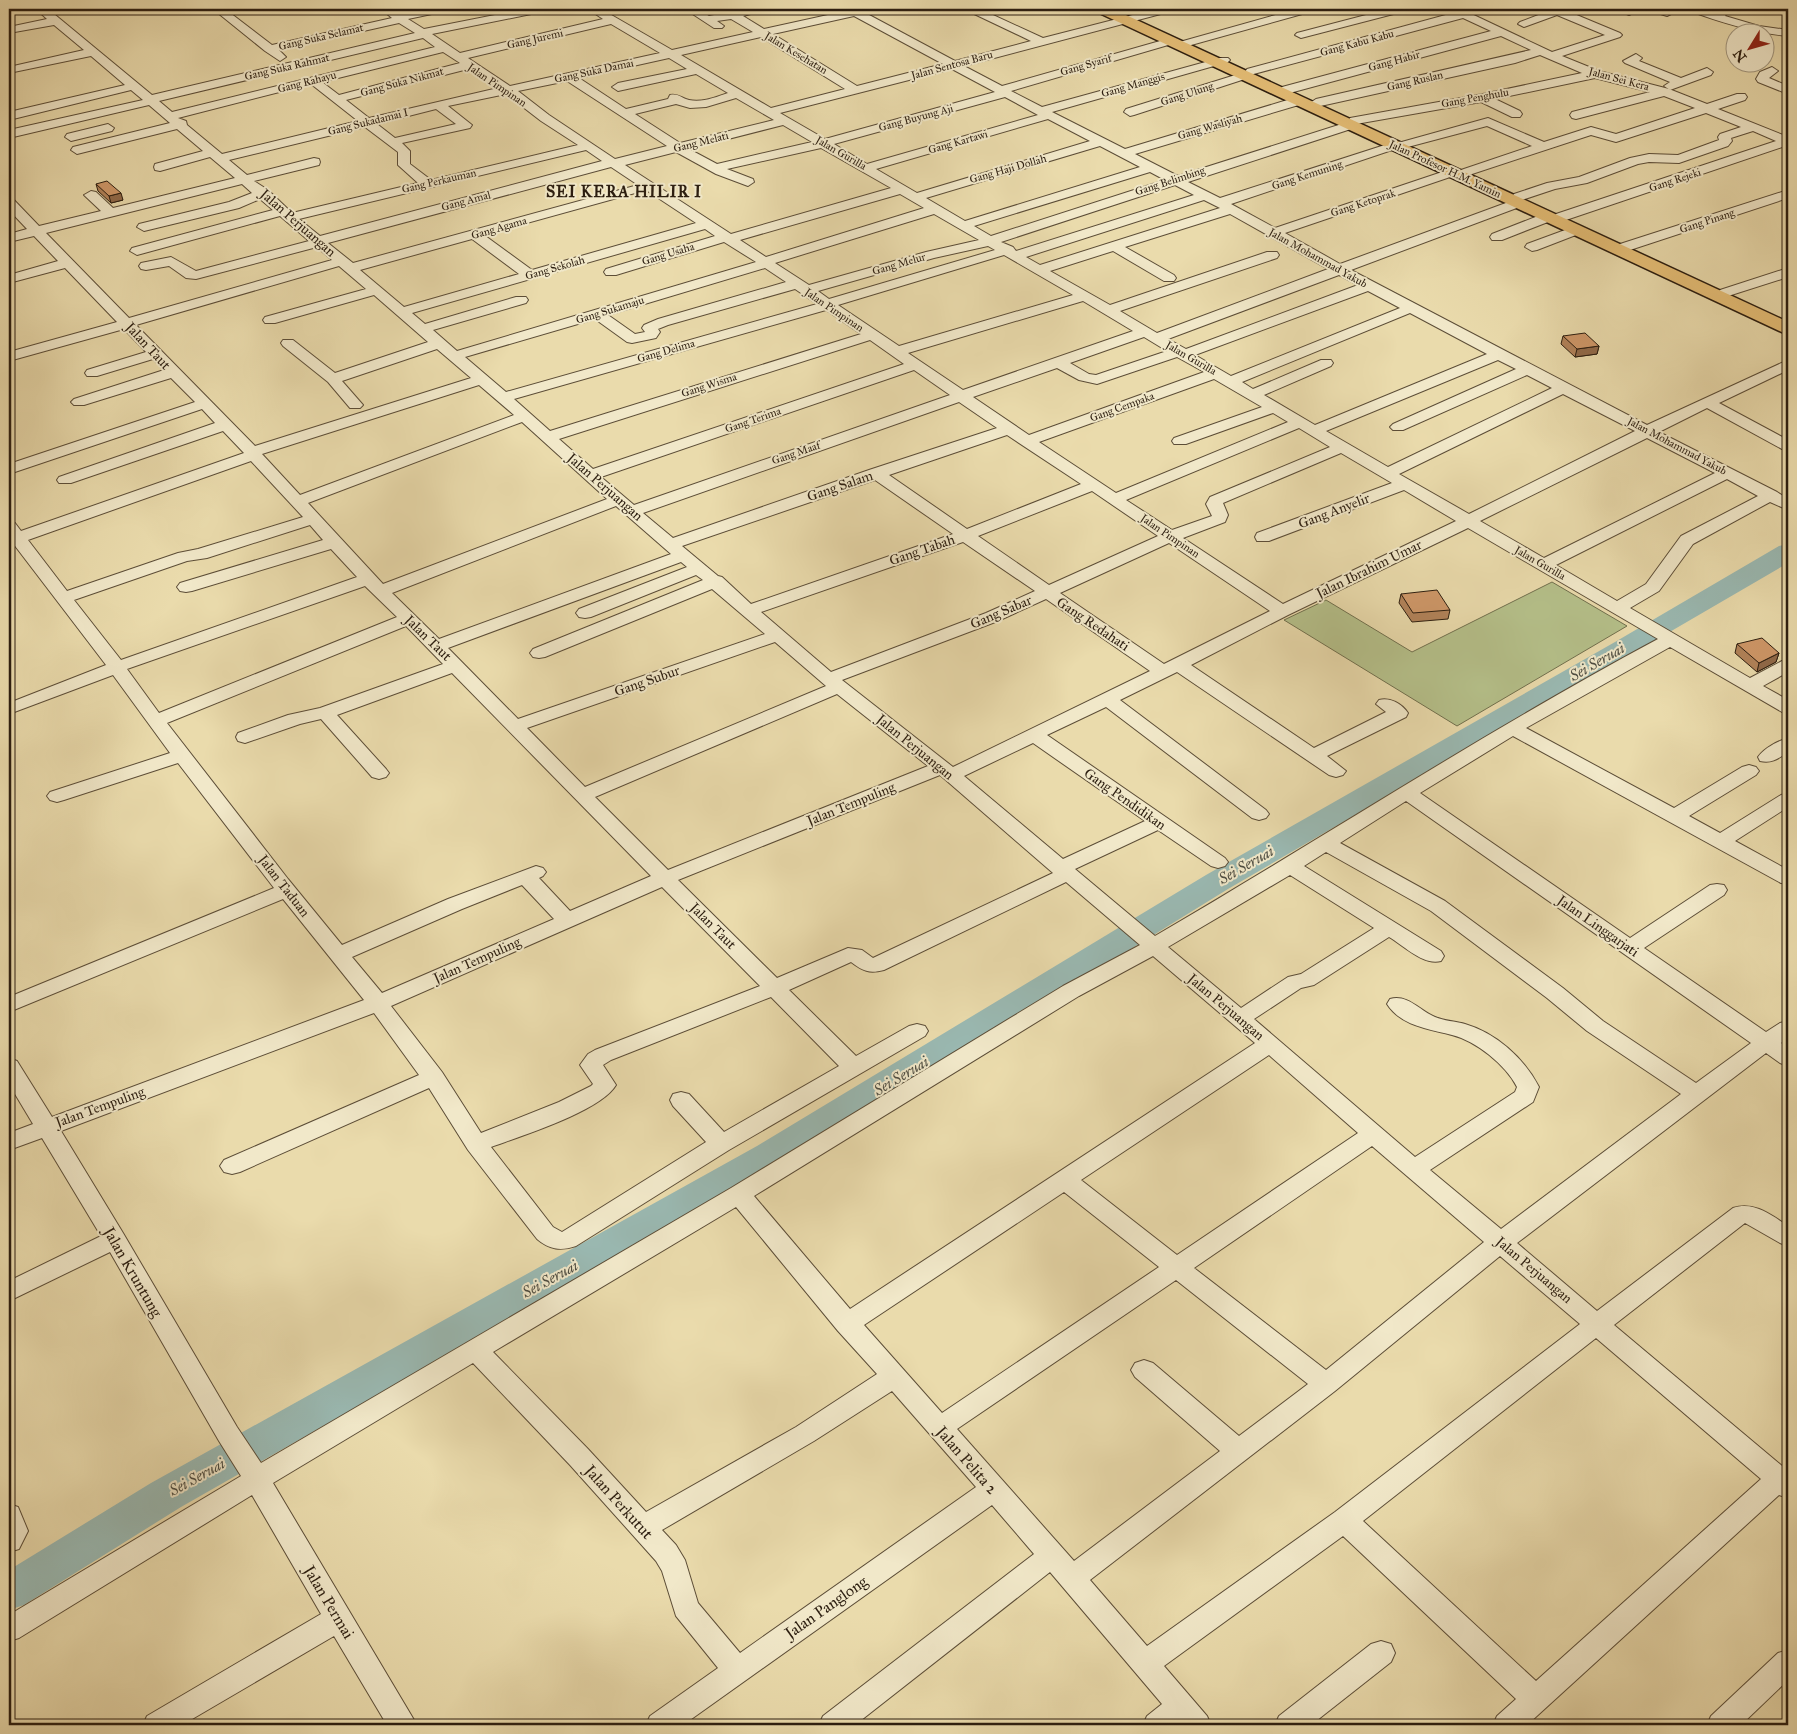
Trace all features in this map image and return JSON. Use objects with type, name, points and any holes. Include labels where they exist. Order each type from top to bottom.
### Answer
[{"type":"main road","name":"Jalan Profesor H.M. Yamin","points":[[1102,9],[1124,15],[1518,200],[1625,247],[1788,329]]},
{"type":"main road","name":"Jalan Profesor H.M. Yamin","points":[[1292,95],[1316,103],[1352,123]]},
{"type":"main road","name":"Jalan Profesor H.M. Yamin","points":[[1555,217],[1576,230],[1725,293],[1788,323]]},
{"type":"street","points":[[218,9],[292,66]]},
{"type":"street","name":"Jalan Pimpinan","points":[[386,9],[462,61],[511,88],[545,118],[708,224],[1027,441],[1282,611]]},
{"type":"street","name":"Gang Suka Selamat","points":[[269,49],[442,9]]},
{"type":"street","name":"Gang Suka Rahmat","points":[[9,134],[422,34],[541,9]]},
{"type":"street","name":"Jalan Gurilla","points":[[593,9],[1183,352],[1466,521],[1788,708]]},
{"type":"street","points":[[690,9],[739,39]]},
{"type":"street","points":[[708,19],[758,9]]},
{"type":"street","points":[[972,9],[1040,42]]},
{"type":"street","name":"Jalan Sentosa Baru","points":[[771,112],[1040,42],[1124,15],[1168,9]]},
{"type":"street","name":"Gang Syarif","points":[[1004,92],[1179,42],[1309,9]]},
{"type":"street","points":[[1301,35],[1401,9]]},
{"type":"street","points":[[1530,9],[1556,12]]},
{"type":"street","points":[[1655,9],[1667,13]]},
{"type":"street","points":[[1694,9],[1721,13],[1752,28],[1788,33]]},
{"type":"street","points":[[1769,9],[1788,12]]},
{"type":"street","name":"Gang Suka Damai","points":[[511,88],[739,39],[853,10]]},
{"type":"street","name":"Jalan Mohammad Yakub","points":[[853,10],[1004,92],[1225,206],[1369,286],[1788,505]]},
{"type":"street","name":"Jalan Sei Kera","points":[[1459,11],[1546,54],[1595,74],[1667,93],[1788,141]]},
{"type":"street","name":"Gang Kabu Kabu","points":[[1248,74],[1459,11]]},
{"type":"street","points":[[1524,24],[1556,12]]},
{"type":"street","name":"Gang Ruslan","points":[[1316,103],[1515,59],[1546,54],[1616,34],[1556,12]]},
{"type":"street","points":[[9,30],[51,13]]},
{"type":"street","name":"Jalan Perjuangan","points":[[51,13],[97,56],[246,178],[503,397],[618,500],[834,683],[946,772],[1270,1044],[1373,1134],[1784,1483]]},
{"type":"street","name":"Jalan Kesehatan","points":[[732,15],[855,90]]},
{"type":"street","name":"Gang Juremi","points":[[462,61],[614,20]]},
{"type":"street","name":"Gang Habir","points":[[1292,95],[1502,32]]},
{"type":"street","points":[[1524,43],[1543,37]]},
{"type":"street","name":"Gang Rahayu","points":[[173,118],[443,48]]},
{"type":"street","points":[[67,67],[97,56]]},
{"type":"street","points":[[9,70],[97,56]]},
{"type":"street","points":[[1636,58],[1629,62],[1682,82]]},
{"type":"street","name":"Gang Suka Nikmat","points":[[336,99],[462,61]]},
{"type":"street","name":"Gang Manggis","points":[[1046,113],[1220,61]]},
{"type":"street","points":[[618,88],[700,70]]},
{"type":"street","points":[[1620,80],[1648,70]]},
{"type":"street","points":[[1667,93],[1682,82],[1707,72]]},
{"type":"street","points":[[1770,72],[1762,78],[1788,90]]},
{"type":"street","name":"Gang Ulung","points":[[1130,112],[1248,74]]},
{"type":"street","name":"Gang Penghulu","points":[[1352,123],[1595,74]]},
{"type":"street","points":[[569,77],[678,148],[726,175],[740,177],[748,182]]},
{"type":"street","points":[[314,81],[404,151],[404,165],[428,184]]},
{"type":"street","points":[[9,116],[134,86]]},
{"type":"street","points":[[1576,115],[1667,93],[1703,87]]},
{"type":"street","name":"Gang Sukadamai I","points":[[160,167],[511,88]]},
{"type":"street","name":"Gang Buyung Aji","points":[[715,168],[825,143],[1004,92]]},
{"type":"street","points":[[625,113],[675,99],[694,106],[739,93]]},
{"type":"street","name":"Gang Wasliyah","points":[[1122,154],[1292,95]]},
{"type":"street","name":"Gang Ketoprak","points":[[1273,232],[1593,131],[1616,138],[1741,97]]},
{"type":"street","points":[[1483,98],[1516,114]]},
{"type":"street","points":[[392,142],[466,125],[438,104]]},
{"type":"street","points":[[32,110],[43,121]]},
{"type":"street","name":"Gang Kartawi","points":[[867,168],[1046,113]]},
{"type":"street","points":[[149,119],[173,118]]},
{"type":"street","points":[[77,150],[173,118]]},
{"type":"street","name":"Gang Melati","points":[[615,162],[785,121]]},
{"type":"street","name":"Gang Kemuning","points":[[1041,269],[1114,246],[1400,145],[1488,122],[1543,146]]},
{"type":"street","name":"Gang Belimbing","points":[[991,240],[1352,123]]},
{"type":"street","points":[[71,137],[120,126]]},
{"type":"street","name":"Gang Maaf","points":[[632,511],[1058,362],[1151,335],[1265,298],[1552,186],[1582,180],[1635,161],[1660,158],[1679,159],[1724,143],[1726,141],[1724,137],[1753,126]]},
{"type":"street","name":"Gang Rejeki","points":[[1497,237],[1788,141]]},
{"type":"street","name":"Gang Haji Dollah","points":[[917,197],[1101,142]]},
{"type":"street","name":"Gang Perkauman","points":[[137,251],[287,214],[428,184],[589,146]]},
{"type":"street","points":[[9,238],[314,162]]},
{"type":"street","name":"Gang Amal","points":[[146,266],[171,261],[191,274],[196,275],[615,162]]},
{"type":"street","points":[[965,225],[1151,168]]},
{"type":"street","name":"Gang Agama","points":[[9,357],[126,322],[475,234],[648,186]]},
{"type":"street","name":"Gang Usaha","points":[[611,272],[903,190]]},
{"type":"street","points":[[144,227],[234,205],[263,193]]},
{"type":"street","name":"Gang Pinang","points":[[1625,247],[1788,194]]},
{"type":"street","points":[[91,195],[109,212]]},
{"type":"street","name":"Gang Delima","points":[[503,397],[1205,196]]},
{"type":"street","name":"Jalan Taut","points":[[9,205],[126,322],[253,454],[374,585],[853,1067]]},
{"type":"street","name":"Gang Sukamaju","points":[[454,356],[597,314],[936,209]]},
{"type":"street","name":"Gang Sekolah","points":[[402,312],[708,224]]},
{"type":"street","points":[[1532,247],[1576,230]]},
{"type":"street","points":[[475,234],[530,275]]},
{"type":"street","name":"Gang Melur","points":[[597,314],[628,338],[636,340],[652,335],[653,332],[649,328],[663,322],[991,240]]},
{"type":"street","points":[[1114,246],[1169,278]]},
{"type":"street","points":[[1105,307],[1272,255]]},
{"type":"street","points":[[9,279],[67,263]]},
{"type":"street","points":[[1725,293],[1788,272]]},
{"type":"street","points":[[1105,307],[1148,286]]},
{"type":"street","points":[[1058,362],[1084,377],[1097,380],[1183,352],[1369,286]]},
{"type":"street","points":[[270,320],[377,290]]},
{"type":"street","points":[[895,352],[1086,296]]},
{"type":"street","points":[[1265,298],[1294,313]]},
{"type":"street","points":[[422,329],[520,300]]},
{"type":"street","points":[[1231,381],[1411,308]]},
{"type":"street","name":"Gang Wisma","points":[[548,437],[871,335]]},
{"type":"street","points":[[288,343],[333,379],[355,405]]},
{"type":"street","points":[[333,379],[439,343]]},
{"type":"street","points":[[92,373],[155,354]]},
{"type":"street","points":[[1114,499],[1499,354]]},
{"type":"street","points":[[1253,394],[1326,363]]},
{"type":"street","name":"Jalan Ibrahim Umar","points":[[946,772],[1034,735],[1282,611],[1345,582],[1648,431],[1788,364]]},
{"type":"street","name":"Gang Terima","points":[[591,475],[915,365]]},
{"type":"street","points":[[1398,427],[1528,369]]},
{"type":"street","points":[[79,402],[173,372]]},
{"type":"street","name":"Gang Cempaka","points":[[1027,441],[1216,373]]},
{"type":"street","points":[[13,532],[482,379]]},
{"type":"street","points":[[1388,473],[1565,388]]},
{"type":"street","points":[[1707,402],[1788,446]]},
{"type":"street","points":[[9,469],[203,404]]},
{"type":"street","points":[[1180,441],[1276,407]]},
{"type":"street","points":[[296,502],[525,416]]},
{"type":"street","points":[[65,480],[224,425]]},
{"type":"street","name":"Gang Salam","points":[[436,646],[875,473],[1009,428]]},
{"type":"street","name":"Gang Sabar","points":[[582,795],[834,683],[1047,593],[1170,537],[1219,519],[1220,515],[1214,504],[1216,500],[1343,447]]},
{"type":"street","name":"Gang Redahati","points":[[875,473],[1047,593],[1336,771]]},
{"type":"street","points":[[1544,565],[1727,473]]},
{"type":"street","name":"Gang Anyelir","points":[[1263,537],[1405,484]]},
{"type":"street","name":"Gang Tabah","points":[[750,610],[964,536],[1094,485]]},
{"type":"street","points":[[1625,612],[1653,587],[1659,576],[1687,540],[1771,496]]},
{"type":"street","points":[[9,709],[117,667],[374,585],[618,500]]},
{"type":"street","points":[[63,598],[184,557],[201,554],[314,519]]},
{"type":"street","name":"Jalan Taduan","points":[[13,532],[117,667],[130,688],[287,890],[378,1003],[434,1077],[476,1144],[545,1233],[560,1242],[568,1240],[721,1144]]},
{"type":"street","points":[[186,587],[335,542]]},
{"type":"street","points":[[585,613],[699,568]]},
{"type":"street","points":[[539,653],[716,582]]},
{"type":"street","points":[[156,721],[408,619]]},
{"type":"street","name":"Gang Subur","points":[[515,726],[779,635]]},
{"type":"street","points":[[9,1629],[256,1478],[477,1351],[739,1194],[1071,991],[1290,866],[1512,728],[1668,637]]},
{"type":"street","points":[[1750,686],[1788,665]]},
{"type":"street","points":[[245,737],[295,719],[325,713],[456,666]]},
{"type":"street","points":[[1107,699],[1259,814]]},
{"type":"street","points":[[1313,756],[1399,713],[1385,704]]},
{"type":"street","points":[[325,713],[379,772]]},
{"type":"street","points":[[1512,728],[1788,878]]},
{"type":"street","name":"Gang Pendidikan","points":[[1034,735],[1218,862]]},
{"type":"street","points":[[1767,757],[1788,744]]},
{"type":"street","points":[[57,796],[182,755]]},
{"type":"street","points":[[1675,816],[1749,770]]},
{"type":"street","name":"Jalan Tempuling","points":[[9,1142],[47,1126],[378,1003],[665,878],[946,772]]},
{"type":"street","name":"Jalan Linggarjati","points":[[1407,793],[1788,1058]]},
{"type":"street","points":[[1721,840],[1788,799]]},
{"type":"street","points":[[476,1144],[559,1111],[604,1088],[605,1085],[591,1065],[596,1059],[774,988],[851,954],[870,966],[878,965],[1158,822]]},
{"type":"street","points":[[1327,844],[1438,906],[1555,993],[1594,1026],[1698,1095]]},
{"type":"street","points":[[1290,866],[1434,956]]},
{"type":"street","points":[[339,955],[455,904],[533,876],[567,920]]},
{"type":"street","points":[[9,1005],[287,890]]},
{"type":"street","points":[[1630,948],[1717,890]]},
{"type":"street","points":[[1240,1019],[1295,982],[1307,980],[1388,928]]},
{"type":"street","points":[[1398,1004],[1431,1024],[1459,1029],[1482,1041],[1505,1059],[1526,1081],[1528,1087],[1525,1096],[1414,1169]]},
{"type":"street","points":[[1072,1578],[1326,1384],[1501,1242],[1766,1042],[1788,1028]]},
{"type":"street","points":[[681,1100],[721,1144],[917,1031]]},
{"type":"street","points":[[848,1324],[1270,1044]]},
{"type":"street","name":"Jalan Kruntung","points":[[9,1066],[47,1126],[228,1434],[256,1478]]},
{"type":"street","points":[[232,1166],[434,1077]]},
{"type":"street","points":[[939,1428],[1373,1134]]},
{"type":"street","points":[[1065,1180],[1326,1384]]},
{"type":"street","name":"Jalan Pelita 2","points":[[739,1194],[848,1324],[1072,1578],[1188,1716]]},
{"type":"street","points":[[1144,1664],[1344,1520],[1742,1214],[1752,1215],[1788,1237]]},
{"type":"street","points":[[9,1292],[115,1240]]},
{"type":"street","name":"Jalan Perkutut","points":[[477,1351],[666,1553],[675,1568],[686,1608],[737,1670]]},
{"type":"street","points":[[1144,1370],[1238,1450]]},
{"type":"street","points":[[642,1528],[805,1434],[894,1376]]},
{"type":"street","name":"Jalan Permai","points":[[256,1478],[403,1725]]},
{"type":"street","points":[[1506,1725],[1784,1483]]},
{"type":"street","name":"Jalan Panglong","points":[[660,1725],[993,1490]]},
{"type":"street","points":[[9,1514],[15,1531],[9,1541]]},
{"type":"street","points":[[1344,1520],[1535,1699]]},
{"type":"street","points":[[833,1725],[1052,1555]]},
{"type":"street","points":[[157,1725],[339,1618]]},
{"type":"street","points":[[1289,1725],[1381,1654]]},
{"type":"street","points":[[1721,1725],[1788,1662]]},
{"type":"street","points":[[1157,1725],[1188,1716]]},
{"type":"green space","points":[[1552,582],[1627,626],[1457,726],[1284,620],[1326,600],[1412,652]]},
{"type":"building","points":[[107,181],[121,193],[109,196],[96,184]]},
{"type":"building","points":[[1585,333],[1599,346],[1577,349],[1563,336]]},
{"type":"building","points":[[1437,590],[1450,610],[1413,613],[1401,594]]},
{"type":"building","points":[[1762,638],[1779,653],[1759,663],[1737,644]]},
{"type":"waterway","name":"Sei Seruai","points":[[9,1592],[166,1495],[770,1155],[1217,882],[1625,648],[1788,552]]},
{"type":"district","name":"SEI KERA HILIR I","points":[[624,191]]}]
